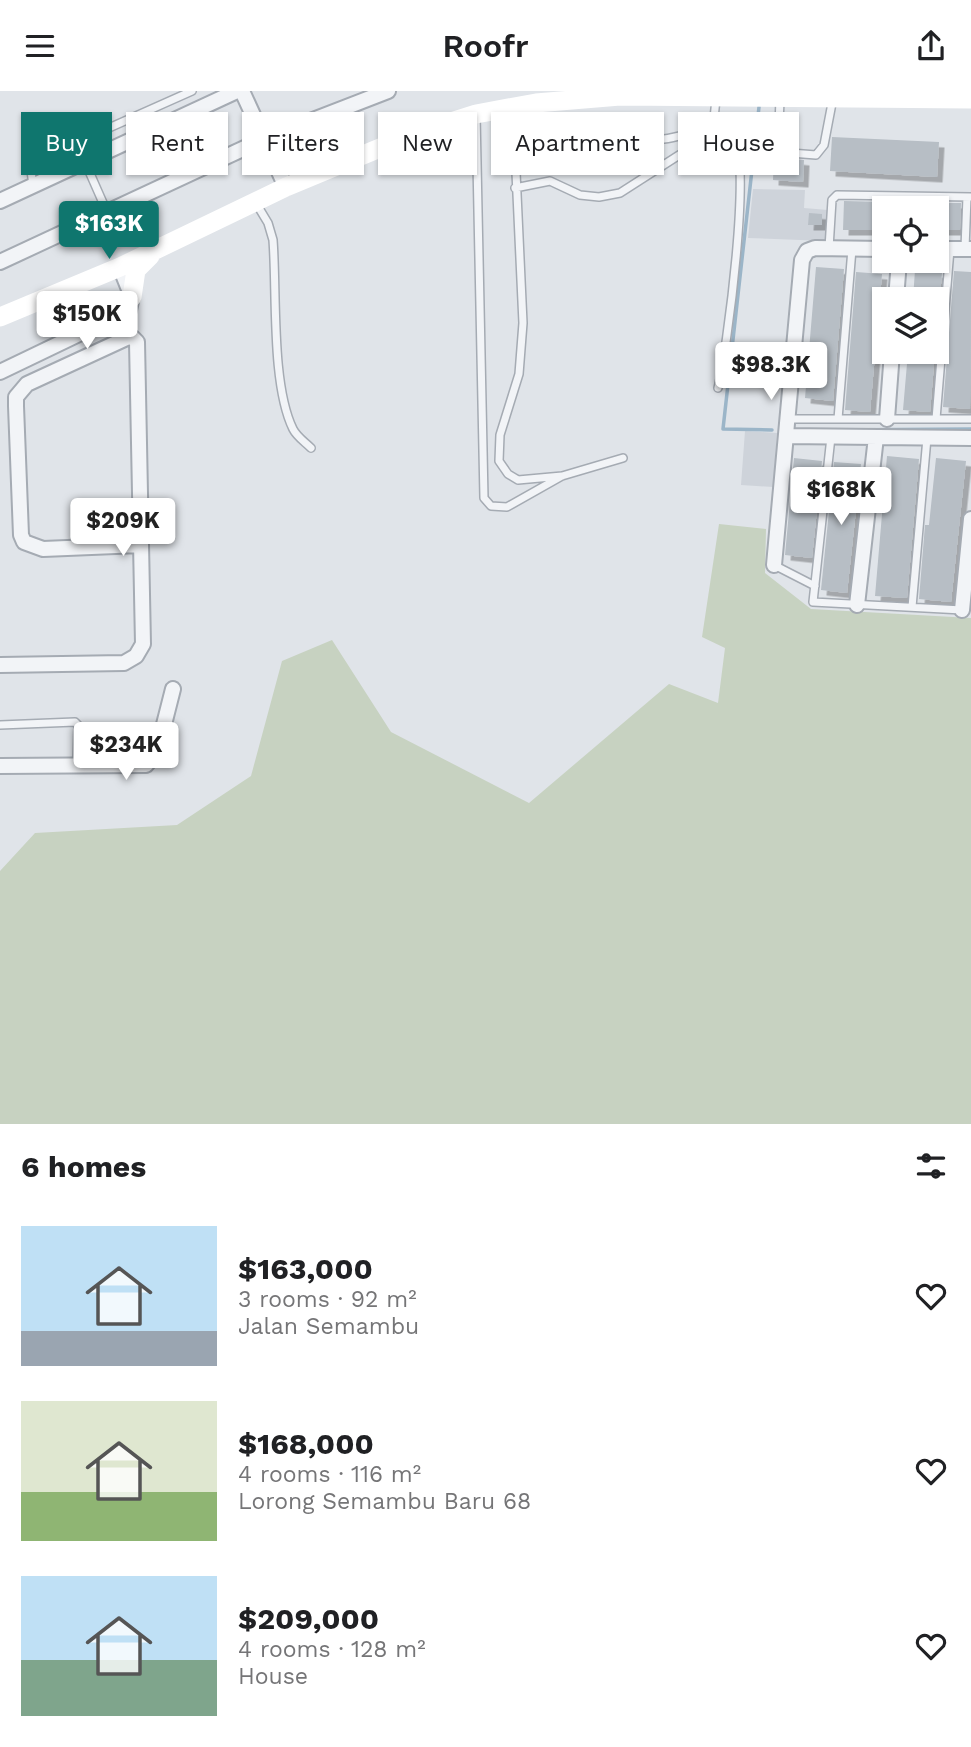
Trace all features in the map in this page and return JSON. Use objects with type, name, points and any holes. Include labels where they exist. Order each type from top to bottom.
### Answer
[{"type":"main road","points":[[477,114],[599,97],[717,93],[781,97],[947,95],[971,99]]},
{"type":"main road","points":[[0,305],[164,244],[286,187],[378,149]]},
{"type":"main road","points":[[0,317],[75,284],[118,259],[234,205],[255,202]]},
{"type":"main road","points":[[75,284],[107,281],[131,295],[136,270],[164,244]]},
{"type":"street","points":[[112,148],[237,91]]},
{"type":"street","points":[[243,91],[252,112]]},
{"type":"street","points":[[334,112],[388,91]]},
{"type":"street","points":[[0,262],[242,149]]},
{"type":"street","points":[[3,198],[54,175]]},
{"type":"street","points":[[280,175],[286,187]]},
{"type":"street","points":[[774,565],[802,260],[807,251],[829,248],[872,249]]},
{"type":"street","points":[[949,249],[968,249]]},
{"type":"street","points":[[0,372],[129,310],[131,295],[118,259]]},
{"type":"street","points":[[0,665],[124,663],[136,656],[144,635],[137,342],[131,336],[27,384],[16,397],[21,535],[24,542],[43,549],[140,545]]},
{"type":"street","points":[[887,419],[891,364]]},
{"type":"street","points":[[786,436],[971,438]]},
{"type":"street","points":[[857,605],[876,437]]},
{"type":"street","points":[[962,610],[968,584],[971,519]]},
{"type":"street","points":[[0,765],[146,765],[152,761],[173,689]]},
{"type":"lane","points":[[33,185],[30,164],[192,91]]},
{"type":"lane","points":[[715,112],[717,93]]},
{"type":"lane","points":[[781,97],[778,152],[816,155],[824,145],[834,97]]},
{"type":"lane","points":[[623,458],[562,476],[518,480],[508,474],[499,461],[500,435],[519,375],[523,323],[515,151],[546,144],[601,138],[664,139],[678,136]]},
{"type":"lane","points":[[515,188],[550,181],[580,195],[599,197],[620,193],[678,157]]},
{"type":"lane","points":[[477,162],[484,498],[491,506],[507,507],[562,476]]},
{"type":"lane","points":[[90,175],[107,212]]},
{"type":"lane","points":[[718,388],[725,363],[740,175]]},
{"type":"lane","points":[[829,248],[832,200],[837,195],[969,197],[968,249]]},
{"type":"lane","points":[[255,202],[268,223],[273,240],[280,373],[289,420],[294,432],[311,448]]},
{"type":"lane","points":[[838,419],[852,248]]},
{"type":"lane","points":[[936,419],[942,273]]},
{"type":"lane","points":[[788,419],[971,419]]},
{"type":"lane","points":[[831,437],[813,602],[962,610]]},
{"type":"lane","points":[[912,607],[927,438]]},
{"type":"lane","points":[[774,565],[815,586]]},
{"type":"lane","points":[[0,725],[75,722],[78,725],[77,763]]},
{"type":"shaded area","points":[[753,189],[805,190],[804,208],[828,210],[826,241],[748,238]]},
{"type":"shaded area","points":[[745,431],[777,433],[773,487],[741,485]]},
{"type":"green space","points":[[719,524],[766,529],[765,573],[811,609],[971,618],[971,1124],[0,1124],[0,871],[35,833],[177,825],[251,776],[282,661],[332,640],[391,732],[529,803],[669,684],[718,703],[725,648],[702,637]]},
{"type":"building","points":[[832,137],[939,142],[937,177],[830,171]]},
{"type":"building","points":[[799,160],[804,160],[803,182],[773,180],[773,175],[799,175]]},
{"type":"building","points":[[844,201],[872,202],[872,230],[843,230]]},
{"type":"building","points":[[949,203],[961,203],[960,230],[949,230]]},
{"type":"building","points":[[809,213],[822,214],[822,225],[808,225]]},
{"type":"building","points":[[816,267],[844,269],[833,401],[805,398]]},
{"type":"building","points":[[954,271],[971,272],[970,409],[943,407],[946,364],[949,364]]},
{"type":"building","points":[[856,272],[882,274],[881,287],[872,287],[872,364],[874,364],[870,412],[845,410]]},
{"type":"building","points":[[915,273],[942,273],[941,287],[914,287]]},
{"type":"building","points":[[907,364],[934,364],[930,412],[903,410]]},
{"type":"building","points":[[887,456],[919,459],[907,598],[875,596]]},
{"type":"building","points":[[794,458],[822,461],[812,558],[785,555]]},
{"type":"building","points":[[936,458],[966,461],[951,602],[919,599],[925,525],[929,525]]},
{"type":"building","points":[[834,462],[861,464],[847,593],[821,590]]},
{"type":"waterway","points":[[759,107],[723,429],[772,430]]},
{"type":"waterway","points":[[830,430],[971,429]]}]
